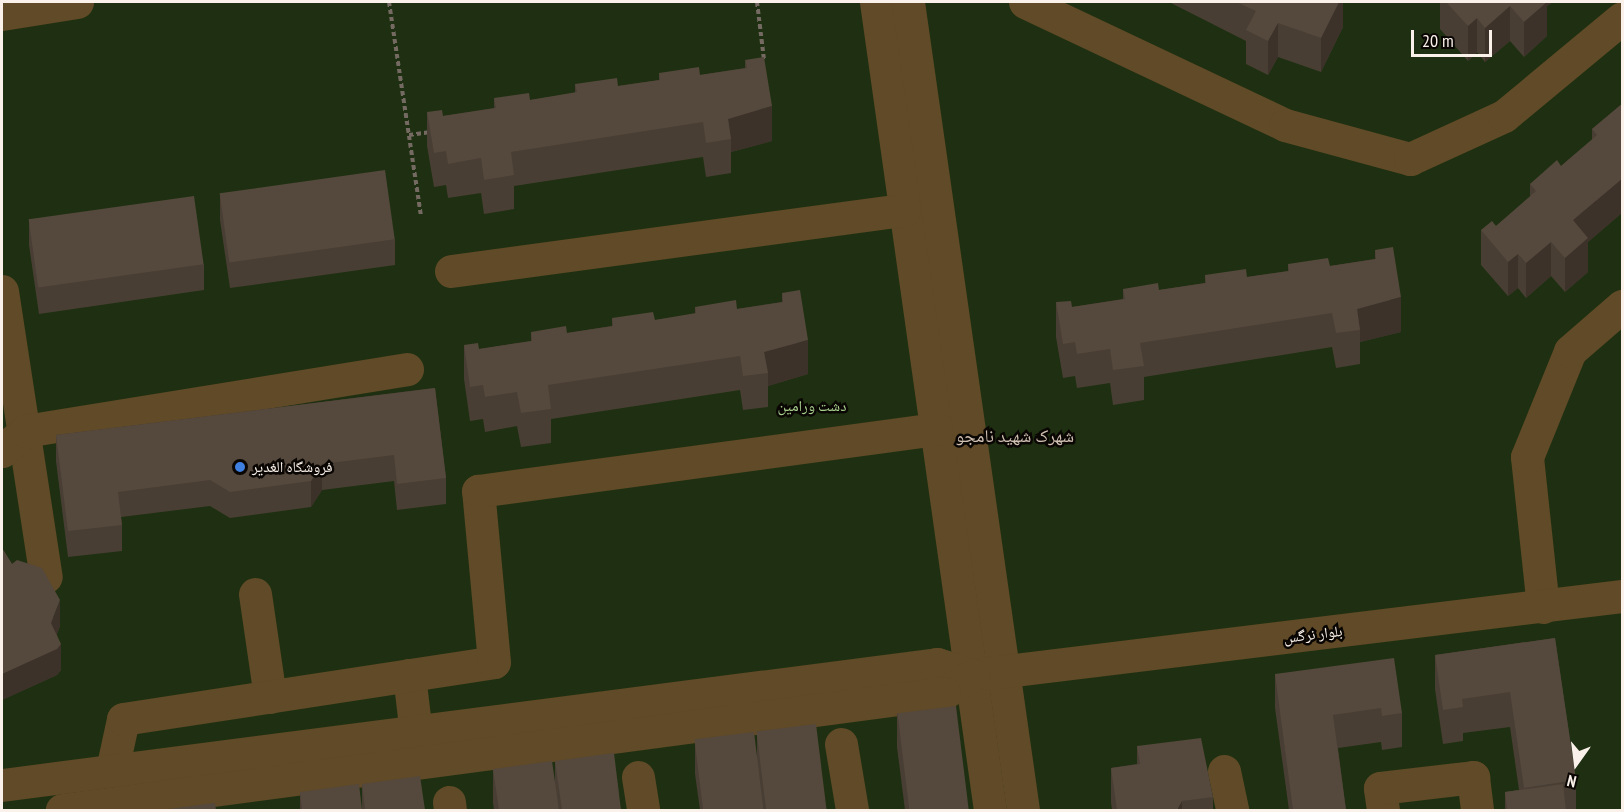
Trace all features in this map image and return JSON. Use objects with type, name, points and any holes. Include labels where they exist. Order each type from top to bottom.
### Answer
[{"type":"street","points":[[2,14],[77,2]]},
{"type":"street","points":[[876,2],[937,429],[988,673],[1023,810]]},
{"type":"street","points":[[908,2],[988,673],[990,810]]},
{"type":"street","points":[[1025,2],[1286,125],[1410,159],[1504,116],[1623,18]]},
{"type":"street","points":[[451,271],[905,210]]},
{"type":"street","points":[[2,291],[13,441],[46,577]]},
{"type":"street","points":[[1543,607],[1527,457],[1570,351],[1623,306]]},
{"type":"street","points":[[13,441],[407,369]]},
{"type":"street","points":[[112,770],[123,719],[494,662],[478,491],[937,429]]},
{"type":"street","points":[[255,594],[270,697]]},
{"type":"street","name":"بلوار نرگس","points":[[988,673],[1623,596]]},
{"type":"street","points":[[2,784],[415,728],[937,664],[988,673]]},
{"type":"street","points":[[62,810],[944,693],[988,673]]},
{"type":"street","points":[[409,675],[420,764]]},
{"type":"street","points":[[841,744],[852,810]]},
{"type":"street","points":[[1224,771],[1232,810]]},
{"type":"street","points":[[638,777],[643,810]]},
{"type":"street","points":[[1383,810],[1380,788],[1473,777],[1477,810]]},
{"type":"path","points":[[389,2],[421,217]]},
{"type":"path","points":[[757,2],[764,65]]},
{"type":"path","points":[[409,135],[443,130]]},
{"type":"green space","name":"دشت ورامین","points":[[2,2],[1622,2],[1622,810],[2,810]]},
{"type":"building","points":[[1236,2],[1339,2],[1321,38],[1278,23],[1268,41],[1246,30],[1256,11]]},
{"type":"building","points":[[1446,2],[1547,2],[1524,22],[1510,6],[1485,28],[1477,18],[1468,26]]},
{"type":"building","points":[[764,57],[772,106],[728,119],[731,139],[706,143],[703,122],[511,152],[514,175],[484,180],[481,158],[448,164],[446,151],[434,153],[427,112],[442,110],[443,116],[496,108],[494,98],[529,93],[530,100],[577,92],[575,84],[617,78],[618,86],[660,80],[659,73],[699,67],[700,75],[747,68],[745,60]]},
{"type":"building","points":[[1623,103],[1623,178],[1573,220],[1588,238],[1565,258],[1551,242],[1526,263],[1518,254],[1508,262],[1481,230],[1492,221],[1496,226],[1536,191],[1530,184],[1557,160],[1561,166],[1597,135],[1592,129]]},
{"type":"building","points":[[385,170],[395,239],[229,263],[220,193]]},
{"type":"building","points":[[194,196],[204,264],[38,288],[29,219]]},
{"type":"building","points":[[1393,247],[1401,297],[1357,309],[1360,330],[1336,333],[1332,313],[1140,343],[1144,366],[1113,370],[1110,349],[1077,354],[1075,342],[1063,344],[1056,302],[1071,301],[1072,307],[1125,299],[1123,289],[1158,283],[1159,290],[1206,283],[1205,275],[1246,269],[1247,277],[1289,271],[1288,264],[1328,258],[1330,266],[1376,259],[1375,250]]},
{"type":"building","points":[[800,290],[808,340],[764,352],[768,373],[743,376],[740,356],[548,385],[551,409],[521,413],[517,392],[485,397],[483,385],[470,387],[464,345],[478,343],[479,349],[532,341],[531,332],[566,326],[567,333],[613,326],[612,318],[653,312],[655,320],[696,313],[695,307],[736,300],[737,309],[783,302],[782,293]]},
{"type":"building","points":[[435,388],[446,478],[397,484],[394,455],[322,464],[311,481],[230,492],[210,480],[118,492],[122,525],[68,531],[56,435]]},
{"type":"building","points":[[2,548],[12,564],[17,560],[42,568],[60,600],[51,623],[61,644],[57,649],[2,674]]},
{"type":"building","points":[[1555,638],[1576,780],[1524,788],[1510,692],[1462,699],[1463,707],[1443,710],[1435,655]]},
{"type":"building","points":[[1394,658],[1402,713],[1382,716],[1381,708],[1333,715],[1346,810],[1293,810],[1275,674]]},
{"type":"building","points":[[956,706],[969,810],[909,810],[897,713]]},
{"type":"building","points":[[816,724],[827,810],[766,810],[756,731]]},
{"type":"building","points":[[754,732],[764,810],[703,810],[694,739]]},
{"type":"building","points":[[1201,738],[1213,797],[1182,801],[1178,810],[1117,810],[1111,768],[1140,764],[1137,746]]},
{"type":"building","points":[[614,753],[621,810],[562,810],[555,761]]},
{"type":"building","points":[[552,761],[559,810],[499,810],[493,769]]},
{"type":"building","points":[[420,776],[425,810],[365,810],[362,784]]},
{"type":"building","points":[[359,784],[362,810],[302,810],[300,792]]},
{"type":"building","points":[[1563,784],[1566,810],[1507,810],[1505,792]]},
{"type":"building","points":[[215,803],[216,810],[160,810]]},
{"type":"place","name":"فروشگاه الغدیر","points":[[240,467]]},
{"type":"district","name":"شهرک شهید نامجو","points":[[1015,436]]}]
